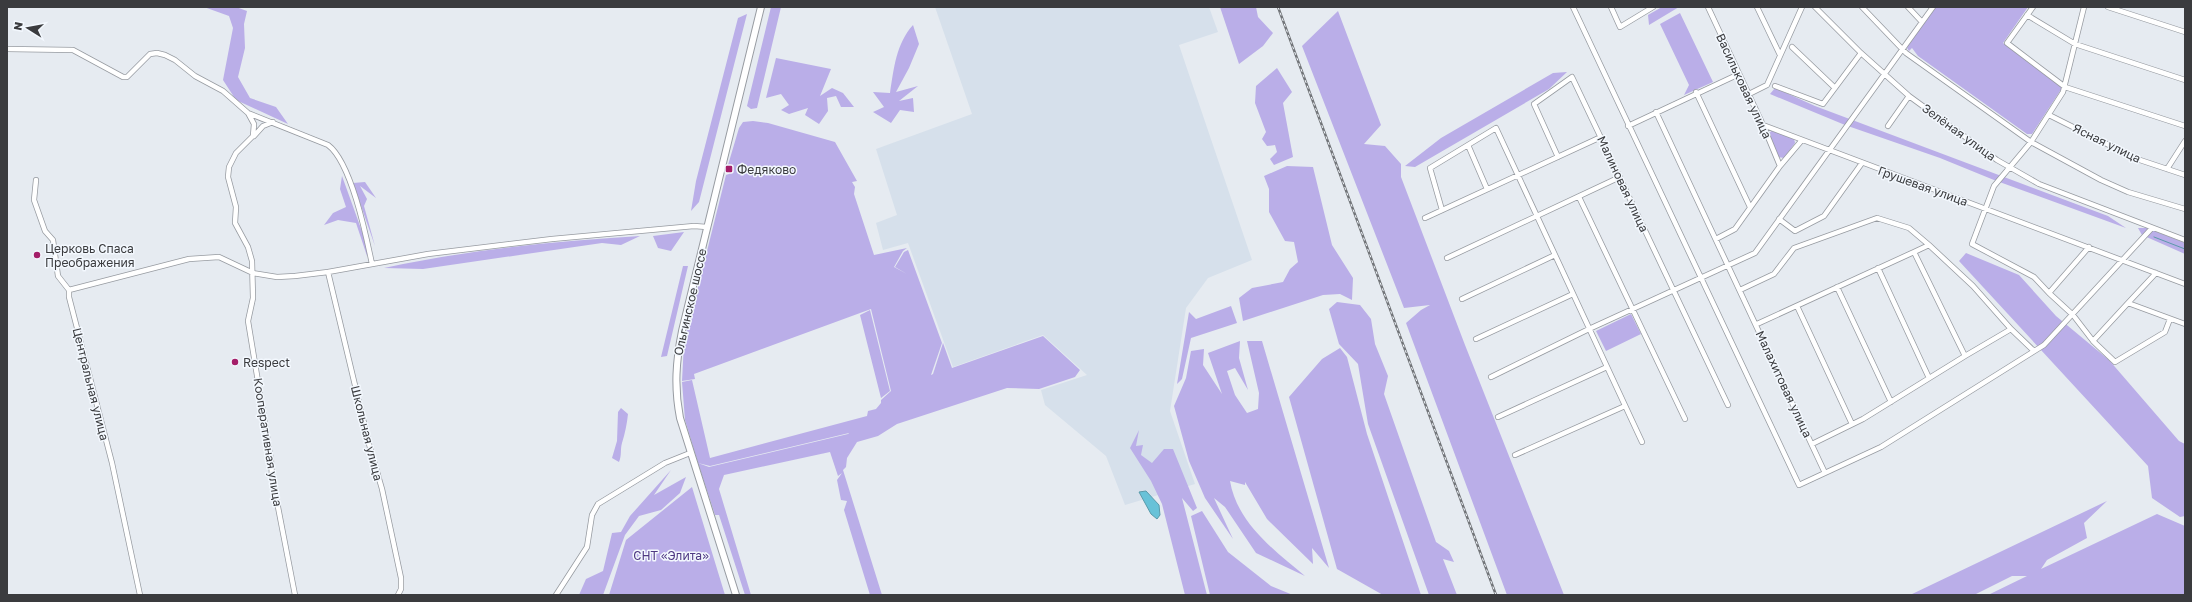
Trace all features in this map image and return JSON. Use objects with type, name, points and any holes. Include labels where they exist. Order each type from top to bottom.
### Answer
[{"type":"main road","name":"Ольгинское шоссе","points":[[736,595],[690,452],[677,399],[676,366],[682,331],[761,7]]},
{"type":"street","points":[[1573,7],[1799,485],[1881,447],[1904,434],[2044,345],[2152,228]]},
{"type":"street","points":[[1611,7],[1620,27],[1653,7]]},
{"type":"street","name":"Васильковая улица","points":[[1708,7],[1749,94],[1780,166]]},
{"type":"street","points":[[1757,7],[1780,55]]},
{"type":"street","points":[[1749,94],[1767,85],[1802,7]]},
{"type":"street","name":"Зелёная улица","points":[[1815,7],[1861,53],[1909,96],[2010,168],[2039,184],[2185,240]]},
{"type":"street","points":[[1862,7],[1902,49],[2031,142],[2101,180],[2128,192],[2185,209]]},
{"type":"street","points":[[1908,7],[1922,22]]},
{"type":"street","points":[[1491,377],[1673,290],[1755,253],[1933,7]]},
{"type":"street","points":[[2033,7],[2007,43],[2065,87],[2185,126]]},
{"type":"street","points":[[2084,7],[2065,87],[2031,142],[1994,186],[1972,244],[2034,277],[2073,314],[2093,341],[2115,362],[2165,332],[2170,319]]},
{"type":"street","points":[[2108,7],[2185,32]]},
{"type":"street","points":[[2027,15],[2076,44],[2185,80]]},
{"type":"street","points":[[1792,47],[1835,88]]},
{"type":"street","points":[[7,49],[73,50],[124,77],[127,77],[150,54],[161,54],[175,60],[195,76],[223,91],[248,113],[254,124],[253,136]]},
{"type":"street","points":[[1775,86],[1823,104],[1861,53]]},
{"type":"street","points":[[1628,126],[1696,92],[1739,74]]},
{"type":"street","name":"Малиновая улица","points":[[1558,157],[1534,104],[1572,77],[1728,405]]},
{"type":"street","points":[[1696,92],[1750,207]]},
{"type":"street","name":"Зелёная улица","points":[[1888,126],[1909,96]]},
{"type":"street","points":[[1656,112],[1729,266]]},
{"type":"street","points":[[248,113],[324,143],[338,155],[361,216],[372,264]]},
{"type":"street","name":"Ясная улица","points":[[2049,115],[2137,159],[2185,175]]},
{"type":"street","name":"Кооперативная улица","points":[[273,122],[263,126],[236,153],[229,167],[228,177],[236,208],[235,222],[248,248],[253,273],[253,298],[248,321],[271,460],[272,476],[294,595]]},
{"type":"street","name":"Грушевая улица","points":[[1763,125],[2185,284]]},
{"type":"street","points":[[1442,210],[1430,168],[1496,128],[1642,442]]},
{"type":"street","points":[[1425,218],[1601,137]]},
{"type":"street","points":[[1716,239],[1735,229],[1780,166],[1802,140]]},
{"type":"street","points":[[2167,169],[2185,141]]},
{"type":"street","points":[[1468,146],[1487,189]]},
{"type":"street","name":"Грушевая улица","points":[[1780,219],[1795,231],[1824,216],[1862,163]]},
{"type":"street","points":[[1447,258],[1620,178]]},
{"type":"street","name":"Центральная улица","points":[[36,180],[34,200],[45,231],[53,240],[58,276],[69,290],[69,297],[112,464],[140,595]]},
{"type":"street","points":[[1579,197],[1631,310],[1685,420]]},
{"type":"street","points":[[1740,290],[1774,274],[1794,248],[1877,218],[1909,228],[1973,286],[2011,329],[2034,351]]},
{"type":"street","points":[[69,290],[175,262],[201,258],[219,257],[253,273],[278,277],[328,272],[428,254],[552,239],[694,226],[707,227]]},
{"type":"street","name":"Малахитовая улица","points":[[1757,324],[1929,245]]},
{"type":"street","points":[[2049,292],[2089,247]]},
{"type":"street","points":[[1914,252],[1965,356]]},
{"type":"street","points":[[1462,299],[1555,255]]},
{"type":"street","name":"Малахитовая улица","points":[[1729,266],[1825,473]]},
{"type":"street","points":[[1878,268],[1930,378]]},
{"type":"street","name":"Школьная улица","points":[[328,272],[368,444],[382,489],[401,578],[401,589],[398,595]]},
{"type":"street","points":[[2093,341],[2156,273]]},
{"type":"street","points":[[1837,287],[1891,402]]},
{"type":"street","points":[[1476,338],[1573,294]]},
{"type":"street","points":[[2128,303],[2185,324]]},
{"type":"street","points":[[1797,306],[1852,424]]},
{"type":"street","name":"Малахитовая улица","points":[[1812,444],[1891,402],[2011,329]]},
{"type":"street","points":[[1498,417],[1607,367]]},
{"type":"street","points":[[1515,456],[1625,406]]},
{"type":"street","points":[[556,595],[587,547],[592,515],[598,504],[665,463],[690,452]]},
{"type":"shaded area","points":[[935,7],[1209,7],[1218,32],[1179,45],[1252,260],[1208,278],[1186,308],[1170,411],[1195,484],[1125,505],[1106,456],[1045,405],[1041,390],[1087,375],[1043,335],[953,367],[908,243],[883,250],[876,223],[897,215],[876,149],[972,114]]},
{"type":"green space","points":[[204,7],[236,7],[247,11],[244,24],[245,48],[238,77],[250,98],[276,107],[288,124],[236,100],[223,80],[233,28],[229,16]]},
{"type":"green space","points":[[771,7],[781,7],[757,108],[751,109],[747,106]]},
{"type":"green space","points":[[1220,7],[1256,7],[1258,17],[1273,33],[1263,46],[1239,64]]},
{"type":"green space","points":[[1662,7],[1679,7],[1649,25],[1648,15]]},
{"type":"green space","points":[[1936,7],[2028,7],[2003,43],[2062,88],[2032,134],[2027,134],[1918,56],[1912,48],[1909,51],[1907,48],[1909,43]]},
{"type":"green space","points":[[1338,11],[1381,125],[1364,144],[1385,146],[1401,164],[1401,177],[1465,345],[1564,595],[1507,595],[1406,323],[1421,310],[1430,305],[1404,308],[1302,46]]},
{"type":"green space","points":[[1680,13],[1713,82],[1684,95],[1689,85],[1660,24]]},
{"type":"green space","points":[[747,14],[699,202],[691,211],[696,181],[738,18]]},
{"type":"green space","points":[[913,25],[919,44],[909,68],[896,92],[918,86],[899,101],[913,98],[914,112],[900,110],[891,123],[873,112],[884,107],[873,92],[890,93],[899,48],[907,32]]},
{"type":"green space","points":[[776,58],[831,69],[820,96],[832,88],[843,93],[854,107],[841,107],[836,96],[827,98],[828,111],[819,124],[805,115],[808,108],[789,114],[781,110],[789,105],[781,94],[766,98]]},
{"type":"green space","points":[[1277,68],[1292,92],[1283,103],[1293,157],[1274,165],[1270,159],[1277,152],[1275,145],[1267,146],[1262,139],[1266,132],[1255,103],[1256,86]]},
{"type":"green space","points":[[1567,72],[1549,89],[1415,167],[1405,166],[1441,138],[1553,73]]},
{"type":"green space","points":[[1775,88],[1815,106],[2108,216],[2126,228],[1994,180],[1940,158],[1845,125],[1770,94]]},
{"type":"green space","points":[[753,121],[768,123],[835,142],[857,181],[852,182],[855,187],[854,194],[874,255],[907,248],[903,251],[894,267],[907,274],[895,267],[904,252],[908,250],[942,343],[931,375],[933,374],[943,343],[952,368],[1043,336],[1080,370],[1075,377],[1039,389],[1007,388],[897,424],[878,436],[857,442],[847,458],[846,467],[843,470],[882,595],[870,595],[844,510],[847,501],[841,500],[837,480],[842,473],[838,476],[830,452],[724,475],[719,489],[751,595],[745,595],[719,515],[715,515],[698,463],[685,420],[682,382],[692,380],[710,458],[867,416],[868,411],[876,409],[881,403],[881,400],[891,391],[871,309],[694,374],[695,379],[682,381],[684,343],[726,175],[729,174],[730,166],[728,165],[739,128],[743,122]],"holes":[[[849,433],[709,467],[698,463],[710,466]]]},
{"type":"green space","points":[[1772,130],[1794,138],[1795,143],[1784,158],[1778,157],[1768,135]]},
{"type":"green space","points":[[1287,166],[1313,167],[1332,245],[1353,278],[1352,300],[1340,294],[1323,295],[1243,321],[1239,298],[1252,288],[1283,282],[1290,269],[1298,262],[1294,242],[1285,241],[1269,212],[1269,189],[1264,176]]},
{"type":"green space","points":[[342,176],[368,248],[367,256],[356,223],[338,220],[324,225],[333,213],[346,207],[340,189]]},
{"type":"green space","points":[[365,182],[376,198],[360,186],[367,199],[364,206],[375,246],[353,183]]},
{"type":"green space","points":[[2138,228],[2147,228],[2185,243],[2185,254],[2142,235]]},
{"type":"green space","points":[[684,232],[671,251],[658,248],[653,236]]},
{"type":"green space","points":[[640,236],[621,245],[602,243],[423,269],[384,268],[447,256],[512,247]]},
{"type":"green space","points":[[1966,253],[2019,275],[2056,316],[2109,360],[2179,441],[2185,444],[2185,516],[2180,517],[2152,498],[2148,466],[1959,261]]},
{"type":"green space","points":[[683,266],[688,266],[667,356],[661,357]]},
{"type":"green space","points":[[1337,302],[1360,305],[1371,319],[1375,344],[1388,376],[1384,394],[1436,542],[1449,551],[1454,562],[1443,559],[1457,595],[1429,595],[1368,424],[1358,364],[1339,344],[1329,309]]},
{"type":"green space","points":[[1231,306],[1237,323],[1191,338],[1182,379],[1177,384],[1189,312],[1196,319]]},
{"type":"green space","points":[[870,310],[890,391],[881,398],[860,315]]},
{"type":"green space","points":[[1631,314],[1641,334],[1606,351],[1596,331]]},
{"type":"green space","points":[[1240,341],[1239,358],[1248,390],[1235,368],[1227,371],[1235,395],[1247,413],[1258,409],[1259,393],[1247,341],[1262,341],[1329,568],[1312,548],[1313,564],[1267,519],[1245,482],[1245,485],[1230,481],[1234,496],[1240,510],[1259,535],[1305,576],[1256,553],[1225,507],[1214,498],[1233,539],[1205,498],[1189,461],[1174,406],[1186,378],[1191,351],[1204,349],[1203,365],[1222,394],[1208,353]]},
{"type":"green space","points":[[1340,348],[1347,357],[1367,434],[1421,595],[1383,595],[1337,569],[1289,397],[1322,359]]},
{"type":"green space","points":[[621,408],[628,414],[619,462],[612,458],[617,441],[618,412]]},
{"type":"green space","points":[[1139,430],[1136,446],[1143,445],[1141,455],[1152,463],[1164,449],[1173,449],[1197,508],[1193,511],[1182,498],[1207,595],[1185,595],[1162,504],[1151,481],[1130,448]]},
{"type":"green space","points":[[671,470],[654,495],[686,477],[680,493],[661,510],[639,516],[625,535],[603,595],[579,595],[586,579],[603,571],[612,533],[621,532],[630,516]]},
{"type":"green space","name":"СНТ «Элита»","points":[[692,487],[725,595],[609,595],[626,540]]},
{"type":"green space","points":[[2107,501],[2084,523],[2087,538],[2047,560],[2041,569],[2157,514],[2185,526],[2185,595],[1988,595],[2027,576],[2012,576],[1974,595],[1910,595]]},
{"type":"green space","points":[[1202,511],[1228,552],[1271,586],[1293,595],[1210,595],[1191,516]]},
{"type":"water","points":[[1146,491],[1159,505],[1160,515],[1157,519],[1151,514],[1139,492]]},
{"type":"waterway","points":[[2154,237],[2185,249]]},
{"type":"railway","points":[[1278,7],[1496,595]]},
{"type":"place","name":"Федяково","points":[[729,169]]},
{"type":"place","name":"Церковь Спаса Преображения","points":[[37,255]]},
{"type":"place","name":"Respect","points":[[235,362]]}]
